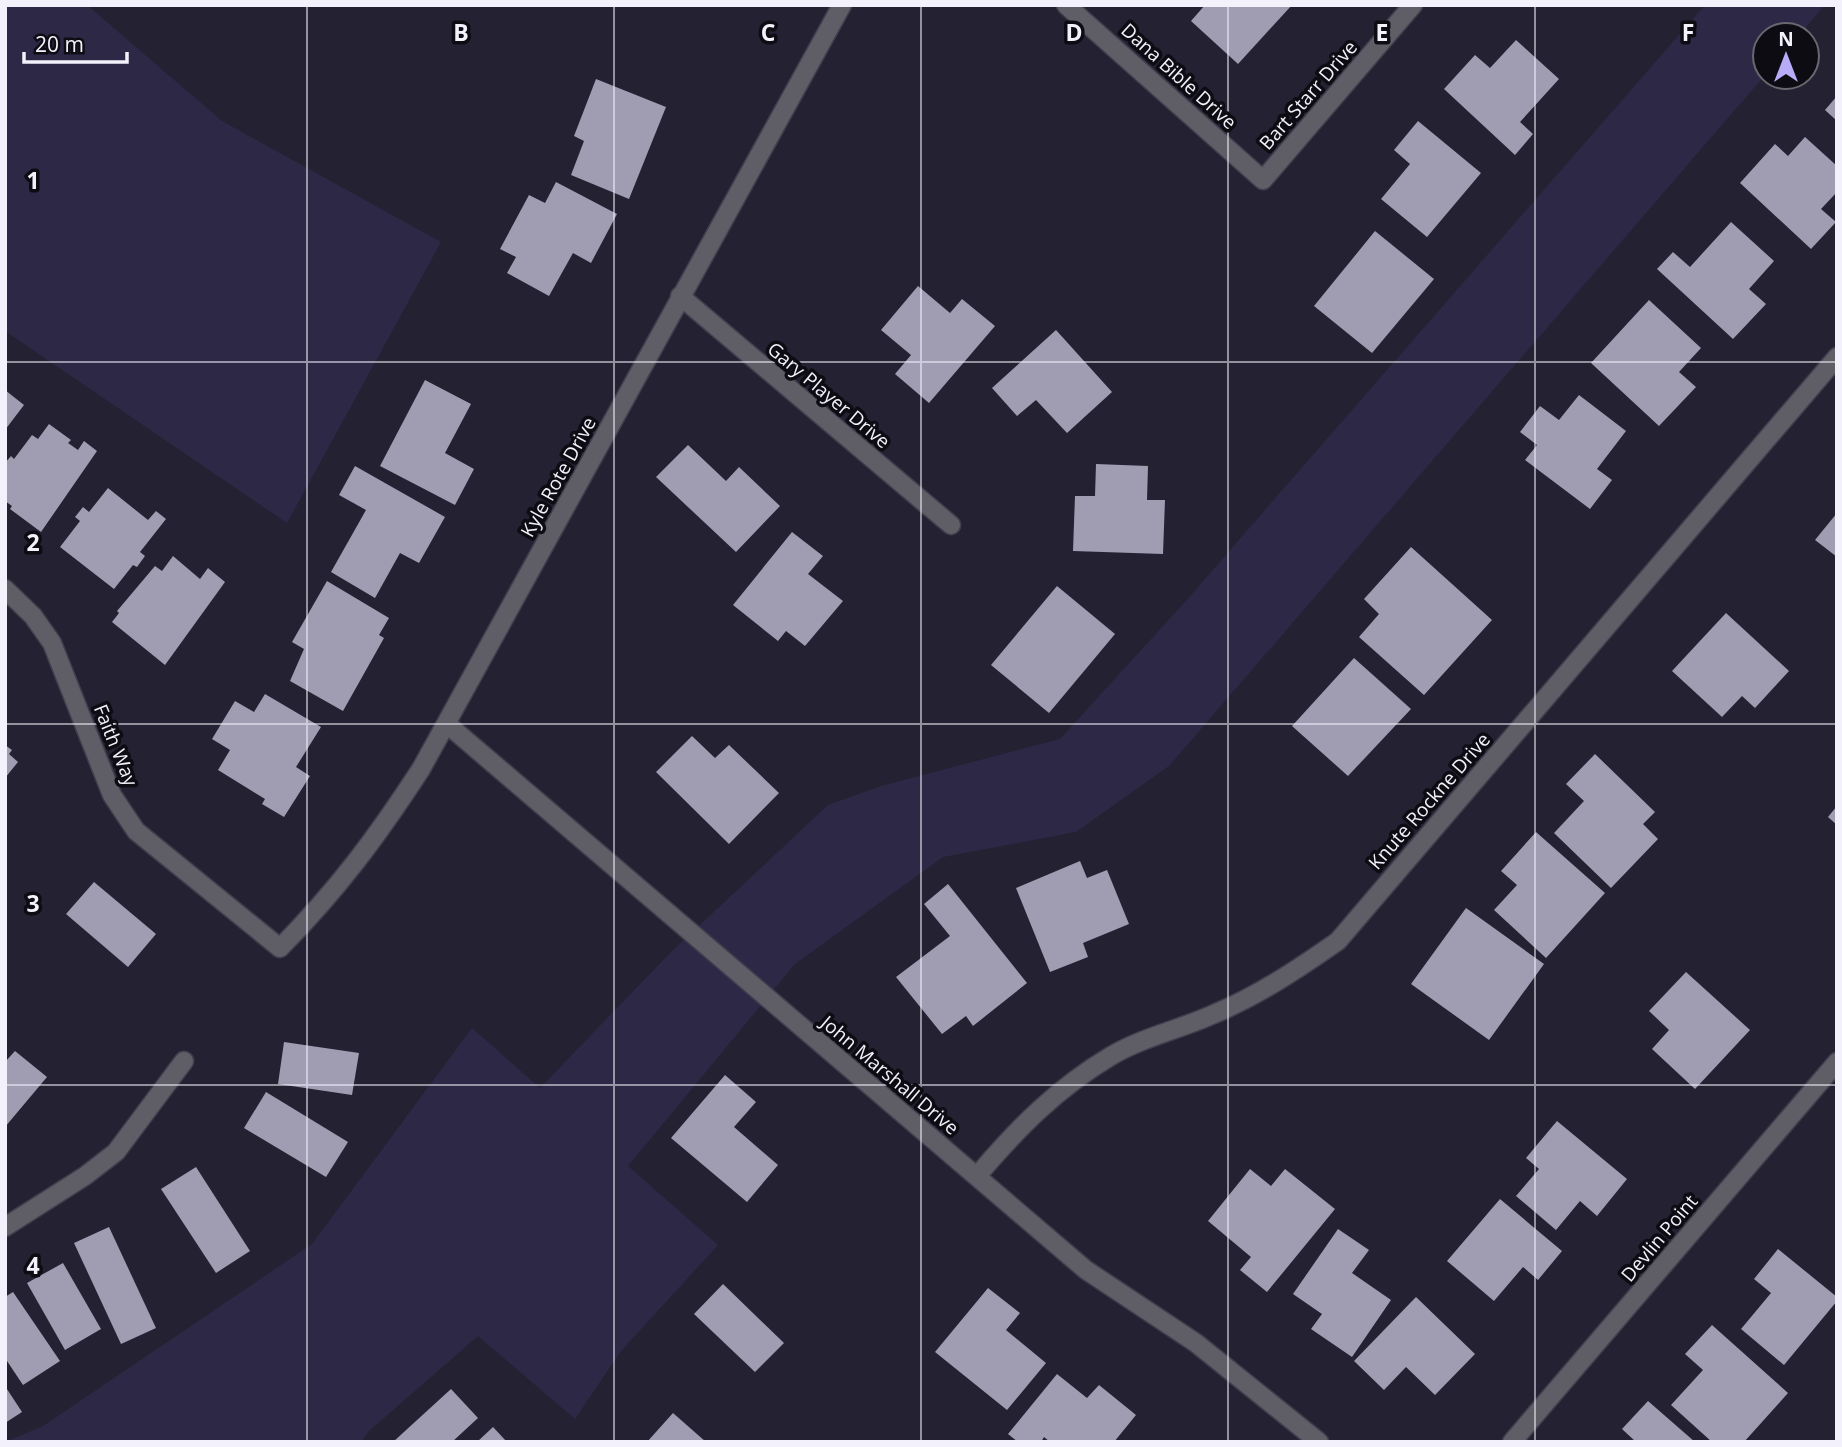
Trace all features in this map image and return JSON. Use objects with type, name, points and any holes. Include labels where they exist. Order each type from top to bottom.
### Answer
[{"type":"street","name":"Kyle Rote Drive","points":[[280,948],[332,896],[374,842],[447,724],[842,5]]},
{"type":"street","name":"Dana Bible Drive","points":[[1066,5],[1263,180]]},
{"type":"street","name":"Bart Starr Drive","points":[[1263,180],[1413,5]]},
{"type":"street","name":"Gary Player Drive","points":[[680,296],[951,525]]},
{"type":"street","name":"Knute Rockne Drive","points":[[977,1176],[1027,1118],[1081,1075],[1114,1054],[1243,1001],[1293,973],[1338,941],[1837,357]]},
{"type":"street","name":"Faith Way","points":[[5,589],[33,616],[52,643],[112,795],[136,831],[280,948]]},
{"type":"street","name":"John Marshall Drive","points":[[447,724],[1086,1270],[1196,1343],[1319,1442]]},
{"type":"street","points":[[5,1227],[85,1176],[116,1152],[184,1061]]},
{"type":"street","name":"Devlin Point","points":[[1512,1442],[1837,1062]]},
{"type":"shaded area","points":[[5,5],[87,5],[222,121],[441,242],[287,523],[5,331]]},
{"type":"shaded area","points":[[1705,5],[1825,5],[1811,21],[1751,21],[1751,91],[1169,766],[1076,832],[943,857],[795,964],[628,1166],[718,1245],[621,1351],[575,1419],[478,1336],[369,1431],[361,1442],[5,1442],[43,1426],[312,1244],[472,1028],[540,1088],[671,952],[828,805],[881,786],[1060,739],[1184,603]]},
{"type":"building","points":[[1205,5],[1292,5],[1238,64],[1191,21]]},
{"type":"building","points":[[1516,40],[1559,79],[1520,122],[1533,134],[1515,155],[1444,89],[1475,55],[1490,68]]},
{"type":"building","points":[[596,79],[666,107],[629,199],[571,175],[584,141],[574,136]]},
{"type":"building","points":[[1837,96],[1837,121],[1825,110]]},
{"type":"building","points":[[1418,121],[1481,173],[1427,237],[1381,199],[1410,164],[1394,150]]},
{"type":"building","points":[[1805,137],[1837,166],[1837,192],[1821,209],[1836,222],[1811,249],[1740,183],[1775,144],[1788,156]]},
{"type":"building","points":[[556,182],[617,214],[591,263],[573,253],[549,296],[507,273],[516,257],[500,249],[529,195],[545,203]]},
{"type":"building","points":[[1731,222],[1774,261],[1749,289],[1766,304],[1733,339],[1657,269],[1673,252],[1690,267]]},
{"type":"building","points":[[1375,231],[1434,279],[1372,353],[1314,306]]},
{"type":"building","points":[[918,286],[950,313],[962,299],[995,326],[929,403],[895,374],[911,355],[881,330]]},
{"type":"building","points":[[1649,300],[1701,348],[1679,372],[1696,387],[1659,426],[1591,363]]},
{"type":"building","points":[[1056,330],[1112,392],[1067,433],[1036,400],[1017,416],[992,388]]},
{"type":"building","points":[[425,380],[471,404],[445,453],[474,469],[455,505],[380,466]]},
{"type":"building","points":[[5,390],[24,405],[5,430]]},
{"type":"building","points":[[1579,395],[1626,431],[1597,469],[1612,480],[1590,509],[1525,460],[1537,445],[1520,432],[1540,406],[1559,420]]},
{"type":"building","points":[[49,424],[71,440],[68,443],[78,450],[84,441],[97,451],[41,532],[10,509],[12,506],[5,501],[5,463],[11,456],[14,459],[32,435],[38,439]]},
{"type":"building","points":[[688,445],[726,481],[739,467],[780,506],[736,552],[656,477]]},
{"type":"building","points":[[1096,464],[1148,466],[1147,500],[1165,500],[1163,554],[1073,551],[1075,496],[1095,496]]},
{"type":"building","points":[[355,466],[445,517],[419,563],[400,553],[375,598],[331,572],[366,510],[339,495]]},
{"type":"building","points":[[108,488],[148,520],[156,511],[166,519],[140,552],[145,556],[137,567],[133,565],[114,589],[60,547],[80,521],[75,517],[83,507],[89,512]]},
{"type":"building","points":[[1837,513],[1837,557],[1815,540]]},
{"type":"building","points":[[792,532],[823,556],[808,574],[843,601],[805,646],[786,631],[778,641],[733,605]]},
{"type":"building","points":[[1411,547],[1492,620],[1424,695],[1359,637],[1379,614],[1364,599]]},
{"type":"building","points":[[173,556],[200,579],[208,568],[225,582],[165,665],[112,622],[119,613],[117,611],[155,566],[162,571]]},
{"type":"building","points":[[327,581],[389,618],[379,635],[384,638],[343,711],[290,681],[304,649],[292,642]]},
{"type":"building","points":[[1057,586],[1115,634],[1049,713],[991,665]]},
{"type":"building","points":[[1726,613],[1789,671],[1755,708],[1742,696],[1722,717],[1672,671]]},
{"type":"building","points":[[1354,658],[1411,709],[1348,776],[1292,726]]},
{"type":"building","points":[[265,694],[321,727],[296,767],[310,776],[284,817],[262,804],[265,799],[218,770],[230,750],[212,739],[235,701],[254,712]]},
{"type":"building","points":[[692,736],[715,758],[729,745],[779,793],[729,844],[656,772]]},
{"type":"building","points":[[5,745],[12,750],[9,754],[18,762],[5,778]]},
{"type":"building","points":[[1595,754],[1655,812],[1643,824],[1658,839],[1611,888],[1554,833],[1584,801],[1566,784]]},
{"type":"building","points":[[1837,806],[1837,825],[1828,817]]},
{"type":"building","points":[[1536,832],[1605,893],[1546,958],[1494,910],[1517,885],[1501,871]]},
{"type":"building","points":[[1080,861],[1087,878],[1107,870],[1129,924],[1083,943],[1088,957],[1050,972],[1016,888]]},
{"type":"building","points":[[94,882],[156,934],[128,967],[66,914]]},
{"type":"building","points":[[948,884],[1027,983],[973,1026],[966,1016],[942,1034],[896,977],[950,936],[924,904]]},
{"type":"building","points":[[1466,908],[1544,964],[1489,1040],[1411,984]]},
{"type":"building","points":[[1686,972],[1750,1030],[1695,1089],[1652,1049],[1669,1030],[1649,1011]]},
{"type":"building","points":[[284,1042],[359,1053],[352,1095],[278,1084]]},
{"type":"building","points":[[15,1051],[47,1077],[5,1127],[5,1062]]},
{"type":"building","points":[[725,1075],[756,1102],[734,1127],[778,1165],[747,1202],[671,1138]]},
{"type":"building","points":[[266,1092],[348,1142],[326,1177],[244,1128]]},
{"type":"building","points":[[1557,1121],[1627,1179],[1597,1216],[1580,1201],[1556,1230],[1516,1196],[1539,1169],[1526,1158]]},
{"type":"building","points":[[196,1167],[250,1251],[216,1273],[161,1189]]},
{"type":"building","points":[[1250,1169],[1271,1186],[1285,1169],[1335,1209],[1267,1292],[1240,1270],[1251,1257],[1208,1221]]},
{"type":"building","points":[[1500,1199],[1562,1251],[1538,1280],[1523,1267],[1494,1301],[1447,1261]]},
{"type":"building","points":[[109,1227],[156,1328],[121,1344],[74,1243]]},
{"type":"building","points":[[1338,1229],[1369,1250],[1352,1273],[1391,1300],[1352,1357],[1311,1329],[1322,1314],[1293,1294]]},
{"type":"building","points":[[1778,1249],[1837,1297],[1837,1301],[1784,1365],[1741,1329],[1771,1293],[1754,1279]]},
{"type":"building","points":[[63,1263],[101,1329],[65,1350],[27,1283]]},
{"type":"building","points":[[723,1284],[784,1343],[755,1372],[694,1314]]},
{"type":"building","points":[[988,1288],[1020,1313],[1006,1330],[1046,1363],[1007,1410],[935,1352]]},
{"type":"building","points":[[13,1292],[60,1361],[23,1385],[5,1358],[5,1297]]},
{"type":"building","points":[[1416,1297],[1475,1354],[1435,1395],[1406,1367],[1384,1390],[1354,1361]]},
{"type":"building","points":[[1712,1325],[1788,1393],[1744,1442],[1712,1442],[1671,1405],[1703,1370],[1685,1354]]},
{"type":"building","points":[[1057,1374],[1087,1398],[1099,1385],[1136,1415],[1114,1442],[1050,1442],[1044,1437],[1041,1442],[1018,1442],[1008,1434]]},
{"type":"building","points":[[5,1386],[22,1412],[5,1423]]},
{"type":"building","points":[[451,1389],[478,1418],[452,1442],[393,1442]]},
{"type":"building","points":[[1648,1401],[1695,1442],[1636,1442],[1622,1429]]},
{"type":"building","points":[[673,1413],[706,1442],[647,1442]]},
{"type":"building","points":[[493,1427],[507,1442],[477,1442]]}]
